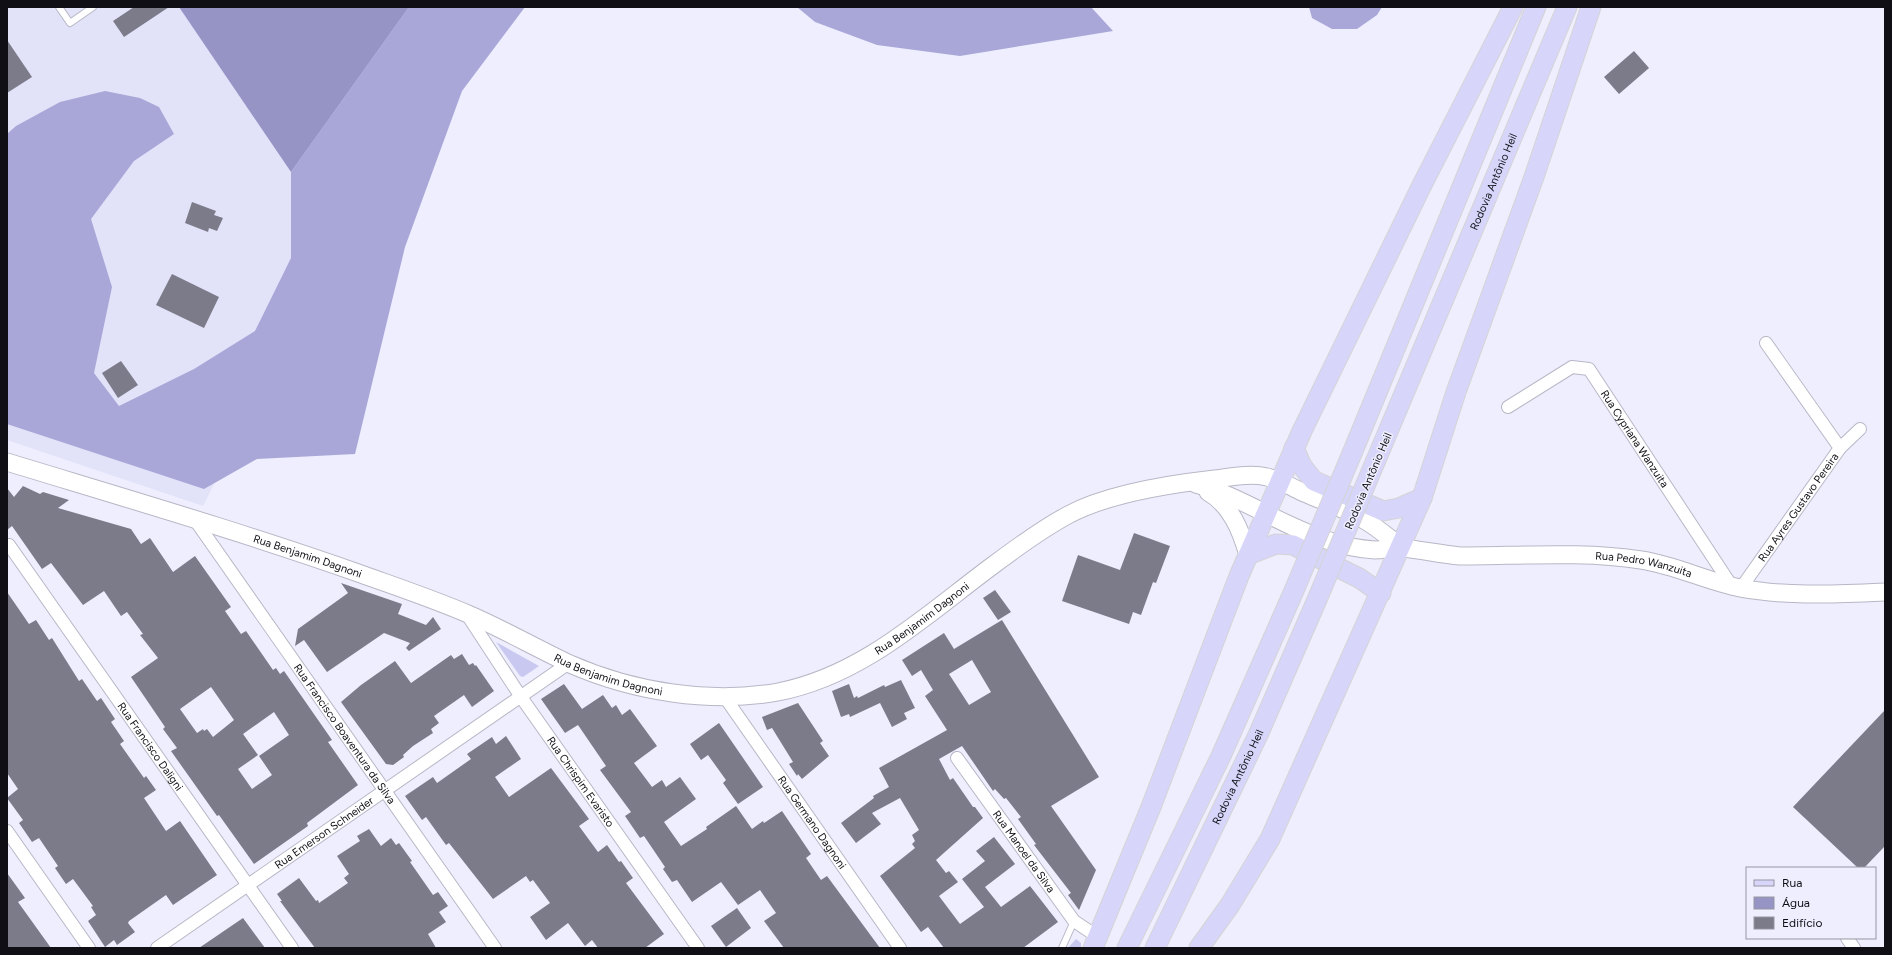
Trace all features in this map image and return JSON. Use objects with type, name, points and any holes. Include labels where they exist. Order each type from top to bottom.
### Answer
[{"type":"main road","points":[[1095,942],[1151,807],[1248,555],[1294,448],[1422,185],[1513,7]]},
{"type":"main road","points":[[1127,948],[1221,756],[1293,593],[1354,451],[1536,7]]},
{"type":"main road","name":"Rodovia Antônio Heil","points":[[1155,948],[1258,735],[1316,602],[1567,7]]},
{"type":"main road","points":[[1199,948],[1230,905],[1270,839],[1381,593],[1422,498],[1456,392],[1534,177],[1591,7]]},
{"type":"main road","points":[[1294,448],[1302,466],[1314,482],[1383,511],[1399,508],[1422,498]]},
{"type":"main road","points":[[1248,555],[1276,544],[1293,545],[1359,578],[1381,593]]},
{"type":"street","points":[[1766,343],[1840,448]]},
{"type":"street","name":"Rua Cypriana Wanzuita","points":[[1508,407],[1572,367],[1589,369],[1736,587]]},
{"type":"street","name":"Rua Ayres Gustavo Pereira","points":[[1736,587],[1840,448],[1860,429]]},
{"type":"street","name":"Rua Benjamim Dagnoni","points":[[7,462],[195,520],[353,572],[466,613],[510,633],[569,663],[614,679],[663,692],[696,696],[724,696],[778,692],[811,683],[848,668],[914,626],[994,564],[1068,515],[1100,502],[1188,482],[1246,476],[1268,477],[1364,520],[1401,547]]},
{"type":"street","points":[[1188,482],[1210,493],[1228,510],[1241,532],[1248,555]]},
{"type":"street","name":"Rua Benjamim Dagnoni","points":[[1188,482],[1215,490],[1299,529],[1342,544],[1375,550],[1401,547]]},
{"type":"street","name":"Rua Francisco Boaventura da Silva","points":[[195,520],[495,948]]},
{"type":"street","name":"Rua Francisco Daligni","points":[[9,545],[292,948]]},
{"type":"street","name":"Rua Pedro Wanzuita","points":[[1401,547],[1460,556],[1615,556],[1673,566],[1736,587],[1801,595],[1885,592]]},
{"type":"street","name":"Rua Chrispim Evaristo","points":[[466,613],[521,697],[698,948]]},
{"type":"street","name":"Rua Emerson Schneider","points":[[157,948],[569,663]]},
{"type":"street","name":"Rua Germano Dagnoni","points":[[724,696],[900,948]]},
{"type":"street","name":"Rua Manoel da Silva","points":[[957,758],[1074,921],[1095,942]]},
{"type":"street","points":[[7,831],[88,948]]},
{"type":"street","points":[[1848,939],[1854,948]]},
{"type":"lane","points":[[59,7],[70,22],[93,7]]},
{"type":"lane","points":[[1062,948],[1074,921]]},
{"type":"shaded area","points":[[7,7],[482,7],[364,183],[203,506],[7,440]]},
{"type":"shaded area","points":[[409,7],[525,7],[462,91],[405,247],[355,454],[257,459],[204,489],[7,424],[7,134],[16,126],[60,102],[105,91],[140,98],[159,107],[174,134],[134,161],[91,219],[112,287],[94,373],[119,406],[194,369],[255,331],[291,258],[291,172]]},
{"type":"shaded area","points":[[797,7],[1091,7],[1113,31],[960,56],[877,45],[815,22]]},
{"type":"shaded area","points":[[1309,7],[1382,7],[1377,15],[1357,29],[1332,29],[1312,18]]},
{"type":"shaded area","points":[[496,642],[539,666],[523,677],[520,676]]},
{"type":"shaded area","points":[[1076,939],[1081,943],[1081,948],[1068,948]]},
{"type":"water","points":[[179,7],[409,7],[291,172]]},
{"type":"building","points":[[134,7],[169,7],[124,37],[113,21]]},
{"type":"building","points":[[7,40],[32,77],[7,93]]},
{"type":"building","points":[[1634,51],[1649,68],[1619,94],[1604,77]]},
{"type":"building","points":[[192,202],[216,211],[214,215],[223,218],[217,231],[209,228],[208,232],[185,223]]},
{"type":"building","points":[[172,274],[219,297],[204,328],[156,305]]},
{"type":"building","points":[[121,361],[138,385],[118,398],[102,373]]},
{"type":"building","points":[[23,486],[40,494],[43,492],[69,500],[58,508],[131,529],[141,544],[150,538],[173,572],[195,556],[231,607],[225,611],[241,634],[246,631],[273,670],[276,668],[280,674],[284,671],[332,740],[328,742],[358,785],[307,823],[308,826],[254,864],[219,815],[217,816],[171,751],[177,748],[163,729],[165,727],[131,677],[158,658],[140,635],[143,634],[127,612],[121,616],[104,591],[83,605],[51,563],[42,569],[12,526],[7,530],[7,488],[14,497]],"holes":[[[211,687],[234,720],[213,737],[207,729],[204,731],[203,729],[197,733],[180,709]],[[274,712],[289,735],[259,756],[272,775],[252,789],[238,769],[258,755],[243,734]]]},
{"type":"building","points":[[1134,533],[1170,546],[1156,583],[1153,582],[1141,615],[1133,612],[1129,624],[1062,601],[1078,555],[1120,570]]},
{"type":"building","points":[[341,583],[402,604],[398,614],[426,625],[433,617],[441,629],[409,651],[406,648],[410,643],[384,633],[327,672],[304,640],[295,646],[298,629],[348,593]]},
{"type":"building","points":[[995,590],[1011,612],[998,620],[983,598]]},
{"type":"building","points":[[7,592],[29,624],[36,620],[49,640],[52,638],[79,681],[82,679],[97,701],[101,698],[115,719],[111,722],[124,741],[120,744],[144,778],[146,776],[156,790],[144,798],[166,831],[180,821],[217,875],[173,905],[166,895],[129,921],[128,923],[135,932],[117,945],[114,940],[105,947],[88,921],[96,915],[91,907],[93,906],[73,879],[66,884],[55,868],[58,866],[39,838],[32,842],[19,823],[23,820],[7,798],[18,789],[7,773]]},
{"type":"building","points":[[1002,620],[1099,777],[1051,806],[1096,870],[1079,910],[1068,895],[1071,893],[1034,845],[1036,844],[1018,819],[1021,817],[1006,798],[1004,799],[995,789],[993,791],[962,746],[939,759],[950,780],[953,778],[973,807],[975,807],[983,818],[936,860],[946,873],[949,871],[958,882],[939,896],[960,924],[984,907],[962,879],[985,861],[976,851],[994,837],[1015,864],[985,887],[1001,907],[1030,886],[1058,922],[1023,948],[944,948],[928,927],[921,932],[880,876],[915,848],[912,844],[915,841],[912,835],[919,830],[900,798],[872,813],[881,824],[856,843],[841,823],[874,798],[873,796],[889,787],[879,768],[947,730],[925,696],[933,690],[921,670],[912,676],[902,660],[944,633],[954,649]],"holes":[[[972,660],[991,692],[969,705],[949,674]]]},
{"type":"building","points":[[462,654],[469,665],[473,663],[475,666],[476,665],[494,691],[472,707],[464,695],[434,716],[439,723],[431,729],[433,733],[413,746],[403,755],[404,757],[393,765],[386,764],[341,702],[361,685],[395,661],[411,683],[451,655],[454,659]]},
{"type":"building","points":[[901,680],[915,708],[904,713],[907,719],[892,727],[880,703],[850,717],[849,714],[841,717],[832,691],[849,684],[854,698],[857,696],[858,698],[884,685],[885,687]]},
{"type":"building","points":[[564,684],[582,709],[603,695],[612,708],[616,705],[622,715],[630,709],[657,746],[634,763],[652,787],[662,780],[666,787],[680,777],[696,799],[664,822],[681,846],[707,829],[706,827],[736,806],[752,829],[763,821],[764,823],[782,811],[811,854],[806,858],[821,880],[827,876],[880,948],[784,948],[764,921],[776,913],[760,890],[738,905],[721,882],[692,902],[677,880],[672,882],[663,869],[665,867],[644,836],[640,838],[625,816],[631,812],[600,770],[606,766],[578,725],[565,733],[541,699]]},
{"type":"building","points":[[798,703],[823,741],[820,743],[829,756],[802,779],[798,774],[797,776],[789,764],[793,762],[772,728],[767,730],[762,717]]},
{"type":"building","points":[[1885,710],[1885,846],[1865,867],[1857,867],[1793,807]]},
{"type":"building","points":[[719,723],[763,787],[738,804],[723,783],[726,780],[708,755],[701,760],[690,744]]},
{"type":"building","points":[[506,736],[521,759],[495,777],[509,797],[551,768],[589,819],[579,826],[598,852],[607,845],[619,862],[621,861],[633,878],[626,883],[664,934],[645,948],[598,948],[592,940],[585,946],[568,923],[546,940],[530,917],[550,903],[533,880],[530,882],[526,876],[493,899],[449,843],[446,845],[426,817],[422,820],[405,796],[433,777],[437,783],[471,759],[467,754],[492,737],[496,744]]},
{"type":"building","points":[[369,829],[381,846],[391,838],[396,845],[399,843],[433,895],[438,892],[448,906],[439,912],[446,922],[428,934],[436,948],[315,948],[280,901],[282,901],[277,894],[299,878],[319,903],[348,883],[344,878],[349,874],[337,856],[360,841],[357,836]]},
{"type":"building","points":[[7,873],[25,898],[18,902],[51,948],[7,948]]},
{"type":"building","points":[[737,908],[751,928],[726,947],[711,926]]},
{"type":"building","points":[[243,918],[265,948],[199,948]]}]
